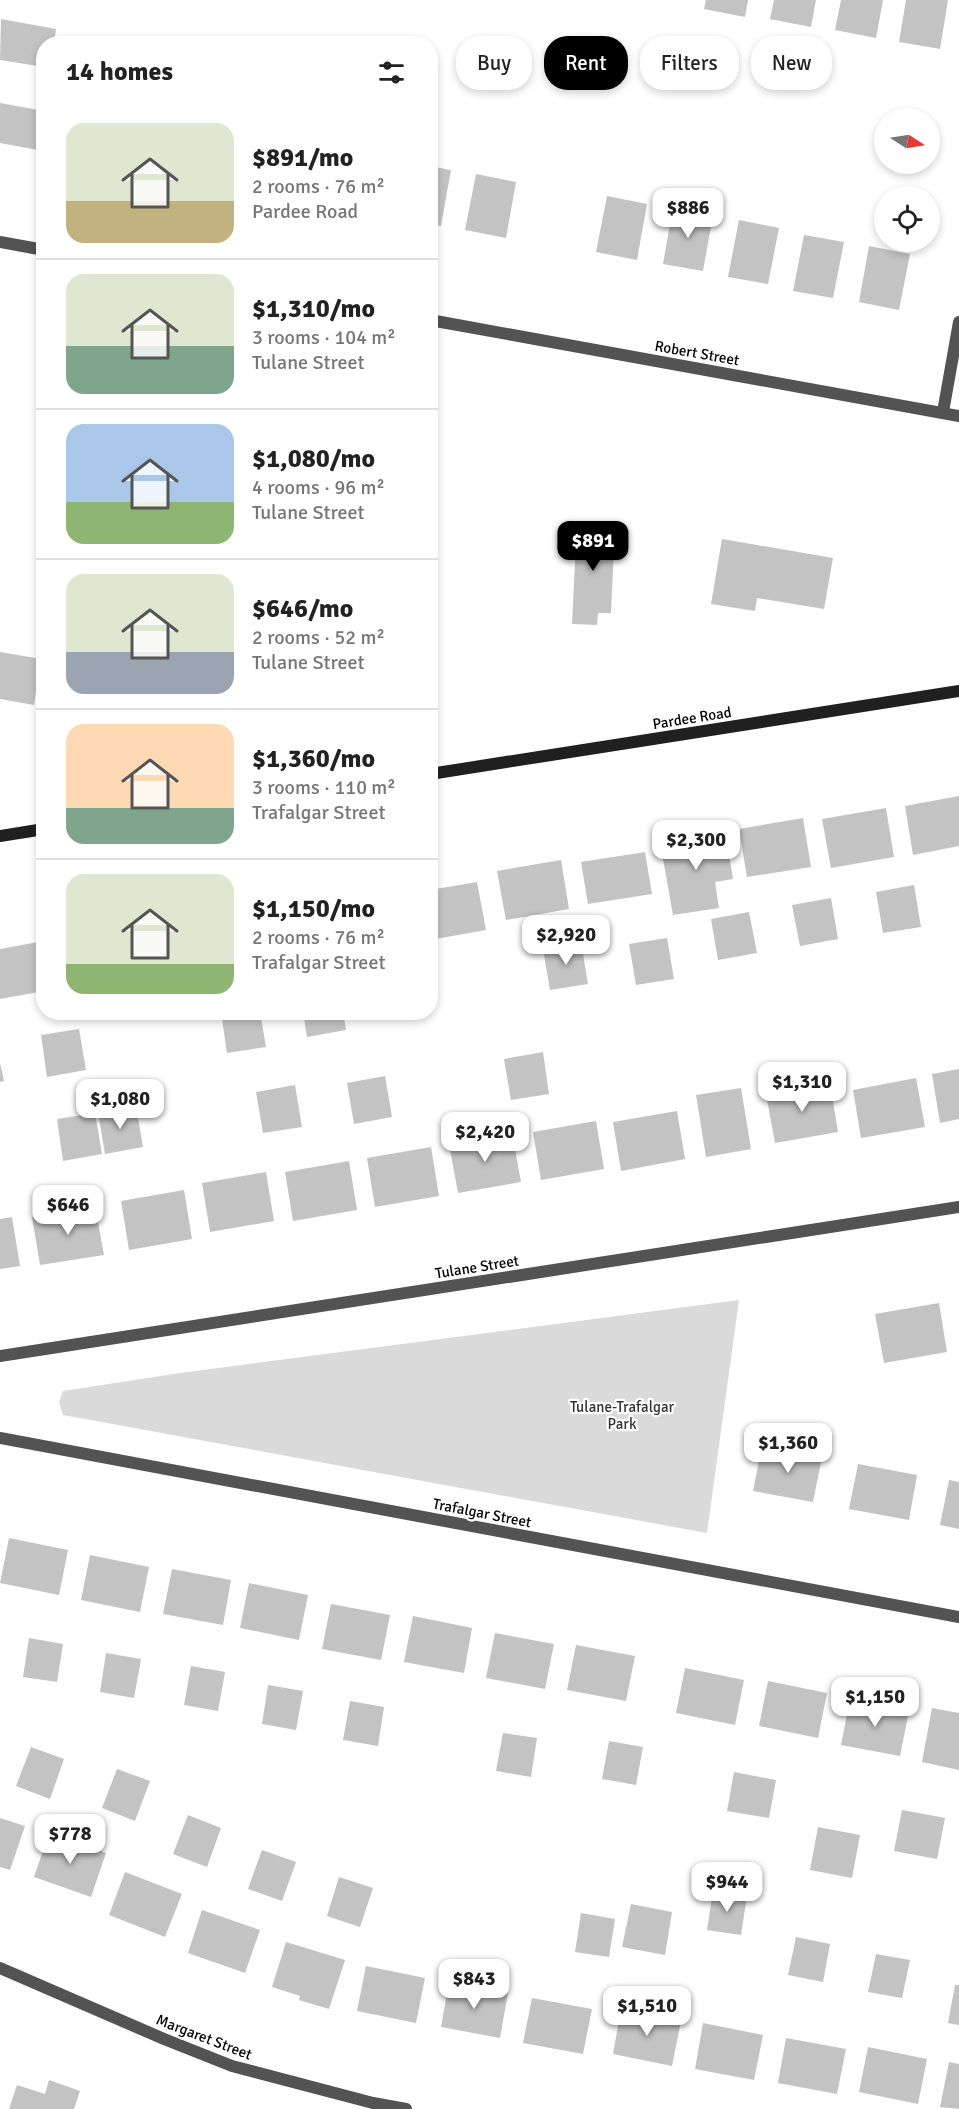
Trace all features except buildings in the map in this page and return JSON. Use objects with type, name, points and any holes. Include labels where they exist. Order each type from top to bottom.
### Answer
[{"type":"main road","name":"Pardee Road","points":[[438,773],[959,691]]},
{"type":"main road","points":[[0,836],[36,831]]},
{"type":"street","points":[[0,242],[36,249]]},
{"type":"street","name":"Robert Street","points":[[438,321],[959,416]]},
{"type":"street","points":[[944,412],[959,322]]},
{"type":"street","name":"Tulane Street","points":[[0,1356],[959,1207]]},
{"type":"street","name":"Trafalgar Street","points":[[0,1438],[959,1617]]},
{"type":"street","name":"Margaret Street","points":[[0,1968],[232,2066],[373,2103],[406,2109]]},
{"type":"green space","name":"Tulane-Trafalgar Park","points":[[739,1300],[707,1533],[63,1415],[59,1402],[63,1391],[180,1373]]}]
